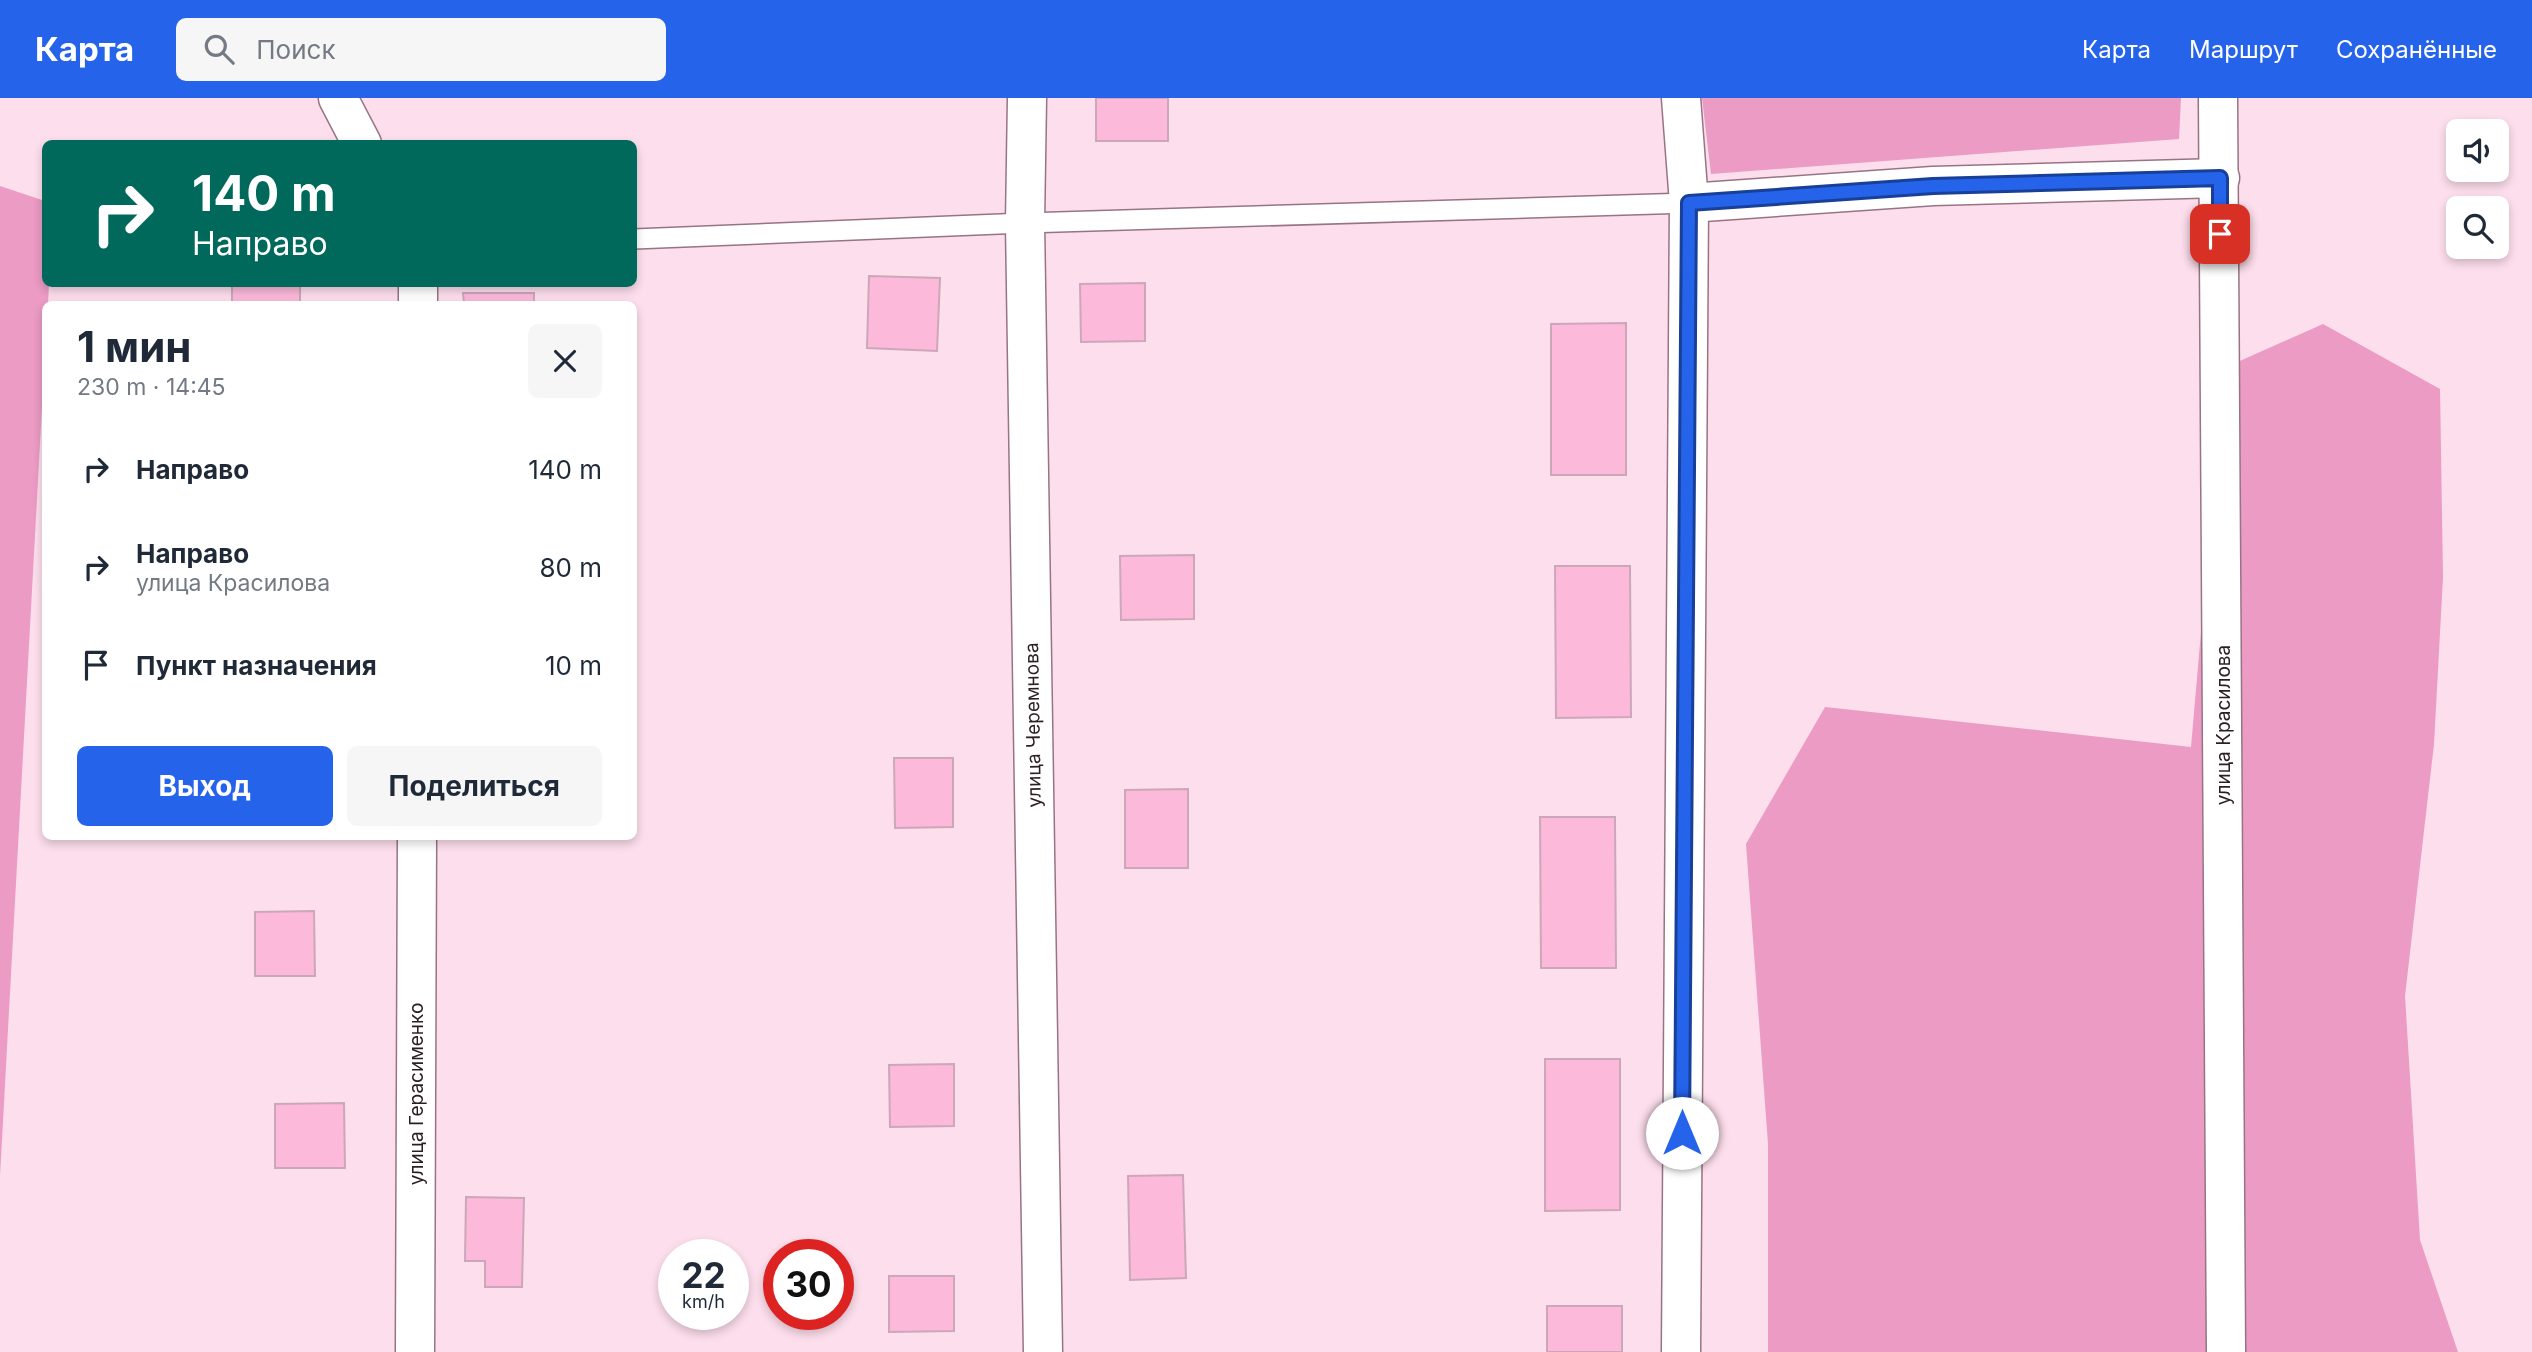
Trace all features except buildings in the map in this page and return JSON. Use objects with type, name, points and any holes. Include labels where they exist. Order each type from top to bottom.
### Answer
[{"type":"street","points":[[338,98],[360,140]]},
{"type":"street","name":"улица Черемнова","points":[[1027,98],[1025,223],[1043,1352]]},
{"type":"street","points":[[1681,98],[1689,203],[1681,1352]]},
{"type":"street","name":"улица Красилова","points":[[2218,98],[2226,1352]]},
{"type":"street","points":[[1689,203],[1933,186],[2220,178]]},
{"type":"street","name":"улица Герасименко","points":[[415,1352],[417,840]]},
{"type":"lane","points":[[637,239],[1025,223],[1689,203]]},
{"type":"shaded area","points":[[1702,98],[2181,98],[2179,139],[1711,174]]},
{"type":"shaded area","points":[[0,186],[42,200],[42,287],[49,287],[48,301],[42,301],[42,407],[0,1176]]},
{"type":"shaded area","points":[[2323,324],[2440,389],[2443,577],[2434,744],[2405,996],[2420,1240],[2458,1352],[1768,1352],[1768,1144],[1746,844],[1825,707],[2191,747],[2224,368]]},
{"type":"route","points":[[1682,1133],[1689,203],[1933,186],[2220,178],[2220,234]]}]
